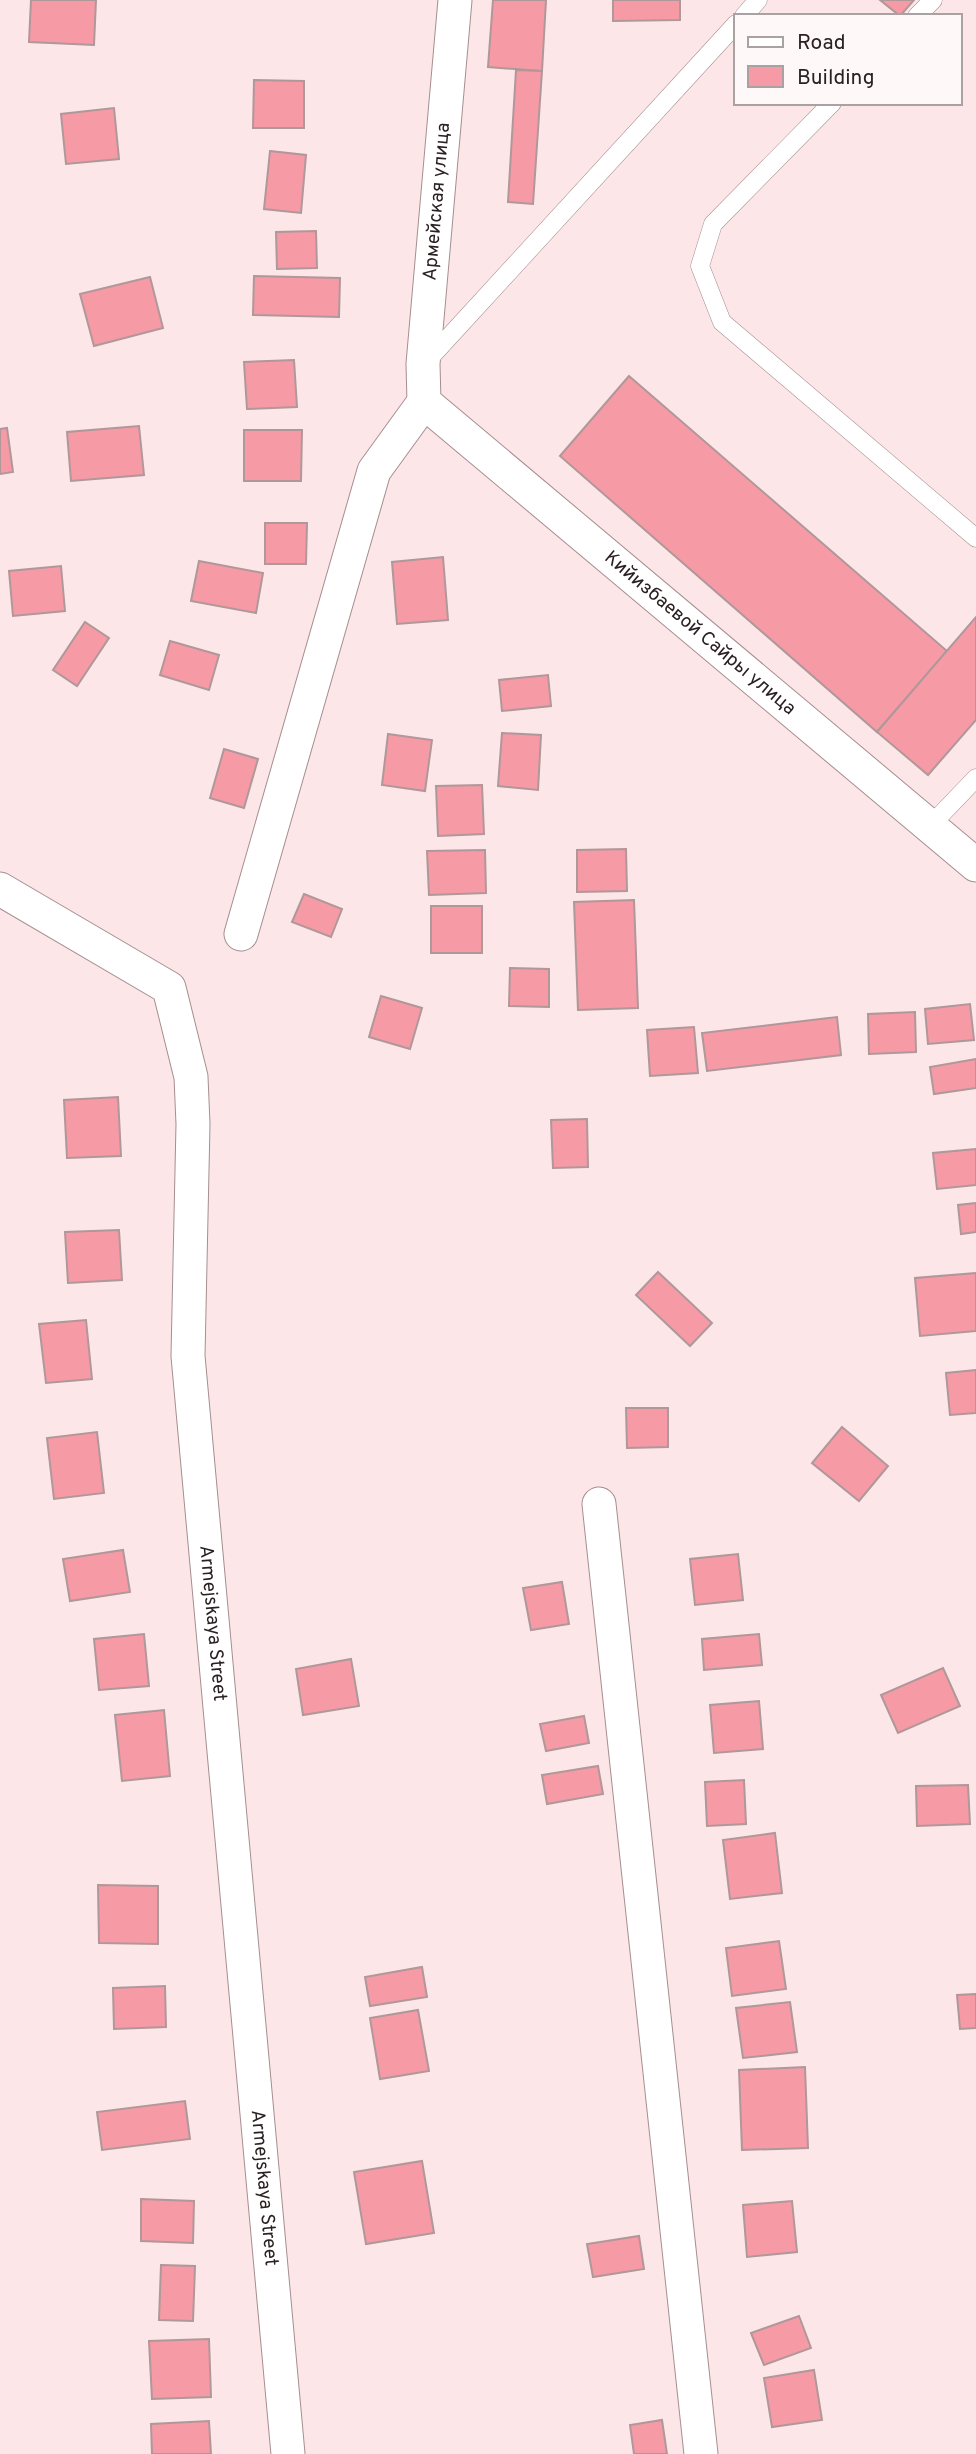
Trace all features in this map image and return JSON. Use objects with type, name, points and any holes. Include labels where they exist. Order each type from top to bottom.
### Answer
[{"type":"street","name":"Армейская улица","points":[[424,402],[424,364],[455,0]]},
{"type":"street","name":"Кийизбаевой Сайры улица","points":[[424,402],[976,865]]},
{"type":"street","points":[[241,934],[374,471],[424,402]]},
{"type":"street","name":"Armejskaya Street","points":[[0,889],[169,988],[191,1077],[194,1124],[188,1356],[288,2454]]},
{"type":"street","points":[[599,1504],[701,2454]]},
{"type":"lane","points":[[746,14],[758,0]]},
{"type":"lane","points":[[919,14],[933,0]]},
{"type":"lane","points":[[424,364],[734,26]]},
{"type":"lane","points":[[830,105],[713,224],[700,266],[722,321],[976,538]]},
{"type":"lane","points":[[930,826],[976,778]]},
{"type":"building","points":[[31,0],[96,0],[94,45],[29,42]]},
{"type":"building","points":[[493,0],[546,0],[542,71],[488,67]]},
{"type":"building","points":[[613,0],[680,0],[680,20],[613,21]]},
{"type":"building","points":[[880,0],[914,0],[902,14],[898,14]]},
{"type":"building","points":[[516,70],[542,71],[533,204],[508,202]]},
{"type":"building","points":[[254,80],[304,81],[304,128],[253,128]]},
{"type":"building","points":[[114,108],[119,159],[66,164],[61,114]]},
{"type":"building","points":[[270,151],[306,155],[301,213],[264,209]]},
{"type":"building","points":[[316,231],[317,268],[277,269],[276,232]]},
{"type":"building","points":[[254,276],[340,278],[339,317],[253,315]]},
{"type":"building","points":[[150,277],[163,328],[94,346],[80,294]]},
{"type":"building","points":[[294,360],[297,407],[247,409],[244,362]]},
{"type":"building","points":[[629,376],[947,651],[877,732],[560,456]]},
{"type":"building","points":[[139,426],[144,475],[71,481],[67,432]]},
{"type":"building","points":[[7,428],[13,472],[0,474],[0,429]]},
{"type":"building","points":[[244,430],[302,430],[301,481],[244,481]]},
{"type":"building","points":[[265,523],[307,523],[306,564],[265,564]]},
{"type":"building","points":[[443,557],[448,620],[397,624],[392,562]]},
{"type":"building","points":[[199,561],[263,573],[256,613],[191,601]]},
{"type":"building","points":[[61,566],[65,611],[13,616],[9,571]]},
{"type":"building","points":[[976,617],[976,720],[928,775],[877,732]]},
{"type":"building","points":[[85,622],[109,638],[77,686],[53,670]]},
{"type":"building","points":[[170,641],[219,655],[209,690],[160,675]]},
{"type":"building","points":[[548,675],[551,706],[502,711],[499,680]]},
{"type":"building","points":[[502,733],[541,735],[538,790],[498,786]]},
{"type":"building","points":[[388,734],[432,740],[425,791],[382,785]]},
{"type":"building","points":[[224,749],[258,759],[244,808],[210,798]]},
{"type":"building","points":[[482,785],[484,834],[438,836],[436,786]]},
{"type":"building","points":[[626,849],[627,891],[577,892],[577,850]]},
{"type":"building","points":[[485,850],[486,893],[429,895],[427,851]]},
{"type":"building","points":[[304,894],[342,909],[331,937],[292,922]]},
{"type":"building","points":[[634,900],[638,1008],[578,1010],[574,902]]},
{"type":"building","points":[[431,906],[482,906],[482,953],[431,953]]},
{"type":"building","points":[[510,968],[549,969],[549,1007],[509,1006]]},
{"type":"building","points":[[381,996],[422,1008],[410,1049],[369,1037]]},
{"type":"building","points":[[970,1004],[974,1040],[928,1044],[925,1009]]},
{"type":"building","points":[[915,1012],[916,1052],[869,1054],[868,1014]]},
{"type":"building","points":[[837,1017],[841,1055],[707,1071],[702,1033]]},
{"type":"building","points":[[694,1027],[698,1073],[650,1076],[647,1030]]},
{"type":"building","points":[[976,1059],[976,1088],[934,1094],[930,1067]]},
{"type":"building","points":[[118,1097],[121,1156],[67,1158],[64,1100]]},
{"type":"building","points":[[587,1119],[588,1167],[553,1168],[551,1120]]},
{"type":"building","points":[[976,1149],[976,1185],[937,1189],[933,1153]]},
{"type":"building","points":[[976,1203],[976,1232],[961,1234],[958,1205]]},
{"type":"building","points":[[119,1230],[122,1280],[68,1283],[65,1232]]},
{"type":"building","points":[[658,1272],[712,1323],[690,1346],[636,1295]]},
{"type":"building","points":[[976,1273],[976,1331],[920,1336],[915,1278]]},
{"type":"building","points":[[86,1320],[92,1379],[46,1383],[39,1324]]},
{"type":"building","points":[[976,1370],[976,1413],[950,1415],[946,1373]]},
{"type":"building","points":[[626,1408],[668,1408],[668,1447],[627,1448]]},
{"type":"building","points":[[842,1427],[888,1466],[859,1501],[812,1463]]},
{"type":"building","points":[[97,1432],[104,1493],[54,1499],[47,1438]]},
{"type":"building","points":[[123,1550],[130,1592],[70,1601],[63,1559]]},
{"type":"building","points":[[738,1554],[743,1600],[695,1605],[690,1559]]},
{"type":"building","points":[[562,1582],[569,1624],[531,1630],[523,1588]]},
{"type":"building","points":[[144,1634],[149,1686],[99,1690],[94,1639]]},
{"type":"building","points":[[759,1634],[762,1665],[704,1670],[702,1639]]},
{"type":"building","points":[[351,1659],[359,1706],[303,1715],[296,1669]]},
{"type":"building","points":[[943,1668],[960,1706],[898,1733],[881,1695]]},
{"type":"building","points":[[759,1701],[763,1749],[714,1753],[710,1705]]},
{"type":"building","points":[[164,1710],[170,1776],[122,1781],[115,1715]]},
{"type":"building","points":[[584,1716],[589,1743],[546,1751],[540,1724]]},
{"type":"building","points":[[598,1766],[603,1794],[547,1804],[542,1775]]},
{"type":"building","points":[[744,1780],[746,1824],[707,1826],[705,1782]]},
{"type":"building","points":[[968,1785],[970,1824],[917,1826],[916,1786]]},
{"type":"building","points":[[775,1833],[782,1893],[730,1899],[723,1840]]},
{"type":"building","points":[[98,1885],[158,1886],[158,1944],[99,1943]]},
{"type":"building","points":[[779,1941],[786,1989],[732,1996],[726,1948]]},
{"type":"building","points":[[422,1967],[427,1997],[370,2006],[365,1977]]},
{"type":"building","points":[[165,1986],[166,2027],[114,2029],[113,1988]]},
{"type":"building","points":[[976,1994],[976,2028],[960,2029],[957,1995]]},
{"type":"building","points":[[790,2002],[797,2052],[743,2058],[736,2008]]},
{"type":"building","points":[[418,2010],[429,2071],[380,2079],[370,2018]]},
{"type":"building","points":[[805,2067],[808,2148],[742,2150],[739,2070]]},
{"type":"building","points":[[185,2101],[190,2139],[102,2150],[97,2112]]},
{"type":"building","points":[[422,2161],[434,2233],[366,2244],[354,2172]]},
{"type":"building","points":[[141,2199],[194,2201],[193,2243],[141,2241]]},
{"type":"building","points":[[792,2201],[797,2252],[747,2257],[743,2205]]},
{"type":"building","points":[[639,2236],[644,2269],[593,2277],[587,2244]]},
{"type":"building","points":[[161,2265],[195,2266],[193,2321],[159,2320]]},
{"type":"building","points":[[799,2316],[811,2348],[764,2365],[751,2333]]},
{"type":"building","points":[[209,2339],[211,2397],[152,2399],[149,2341]]},
{"type":"building","points":[[814,2370],[822,2420],[772,2427],[764,2378]]},
{"type":"building","points":[[662,2420],[667,2454],[634,2454],[630,2425]]},
{"type":"building","points":[[209,2421],[211,2454],[152,2454],[151,2424]]}]
